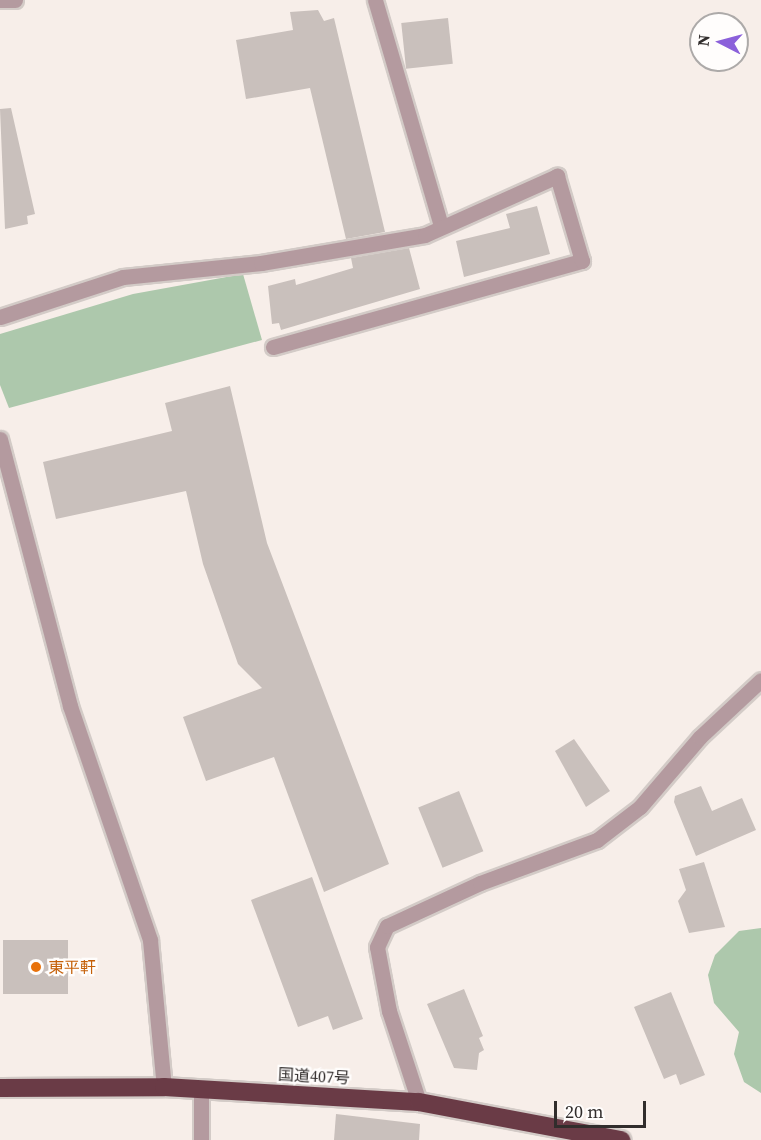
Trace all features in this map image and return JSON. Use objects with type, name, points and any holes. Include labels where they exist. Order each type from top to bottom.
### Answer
[{"type":"highway","name":"国道407号","points":[[0,1088],[164,1087],[419,1102],[621,1140]]},
{"type":"street","points":[[0,0],[15,0]]},
{"type":"street","points":[[375,0],[441,225]]},
{"type":"street","points":[[0,317],[123,277],[261,263],[425,235],[441,225],[557,176],[582,261],[273,347]]},
{"type":"street","points":[[0,439],[70,706],[150,940],[164,1087]]},
{"type":"street","points":[[419,1102],[389,1011],[377,946],[387,926],[480,883],[597,840],[640,807],[700,737],[761,680]]},
{"type":"street","points":[[201,1089],[201,1140]]},
{"type":"green space","points":[[243,274],[262,340],[9,408],[0,385],[0,334],[133,294]]},
{"type":"green space","points":[[761,928],[761,1093],[744,1082],[734,1054],[739,1032],[714,1003],[708,975],[715,955],[739,931]]},
{"type":"building","points":[[318,10],[324,21],[334,18],[385,232],[346,239],[310,88],[246,99],[236,40],[293,30],[290,12]]},
{"type":"building","points":[[448,18],[453,64],[406,69],[401,23]]},
{"type":"building","points":[[11,108],[35,214],[27,216],[28,224],[5,229],[0,109]]},
{"type":"building","points":[[537,206],[550,254],[464,277],[456,241],[510,228],[506,214]]},
{"type":"building","points":[[409,248],[420,289],[281,330],[279,323],[272,324],[268,286],[295,279],[296,285],[353,268],[351,258]]},
{"type":"building","points":[[230,386],[267,543],[389,864],[324,892],[274,757],[206,781],[183,717],[262,688],[238,664],[203,564],[186,491],[56,519],[43,462],[172,431],[165,403]]},
{"type":"building","points":[[574,739],[610,791],[586,807],[555,751]]},
{"type":"building","points":[[701,786],[712,811],[742,798],[756,830],[696,856],[674,802],[675,796]]},
{"type":"building","points":[[459,791],[483,851],[443,868],[418,807]]},
{"type":"building","points":[[704,862],[725,927],[689,933],[678,901],[686,890],[679,869]]},
{"type":"building","points":[[312,877],[363,1019],[333,1030],[328,1016],[298,1027],[251,900]]},
{"type":"building","name":"東平軒","points":[[3,940],[68,940],[68,994],[3,994]]},
{"type":"building","points":[[464,989],[483,1036],[479,1038],[484,1050],[479,1053],[477,1070],[454,1068],[427,1004]]},
{"type":"building","points":[[671,992],[705,1075],[680,1085],[676,1074],[664,1079],[634,1007]]},
{"type":"building","points":[[336,1114],[420,1124],[419,1140],[334,1140]]},
{"type":"place","name":"東平軒","points":[[36,967]]}]
